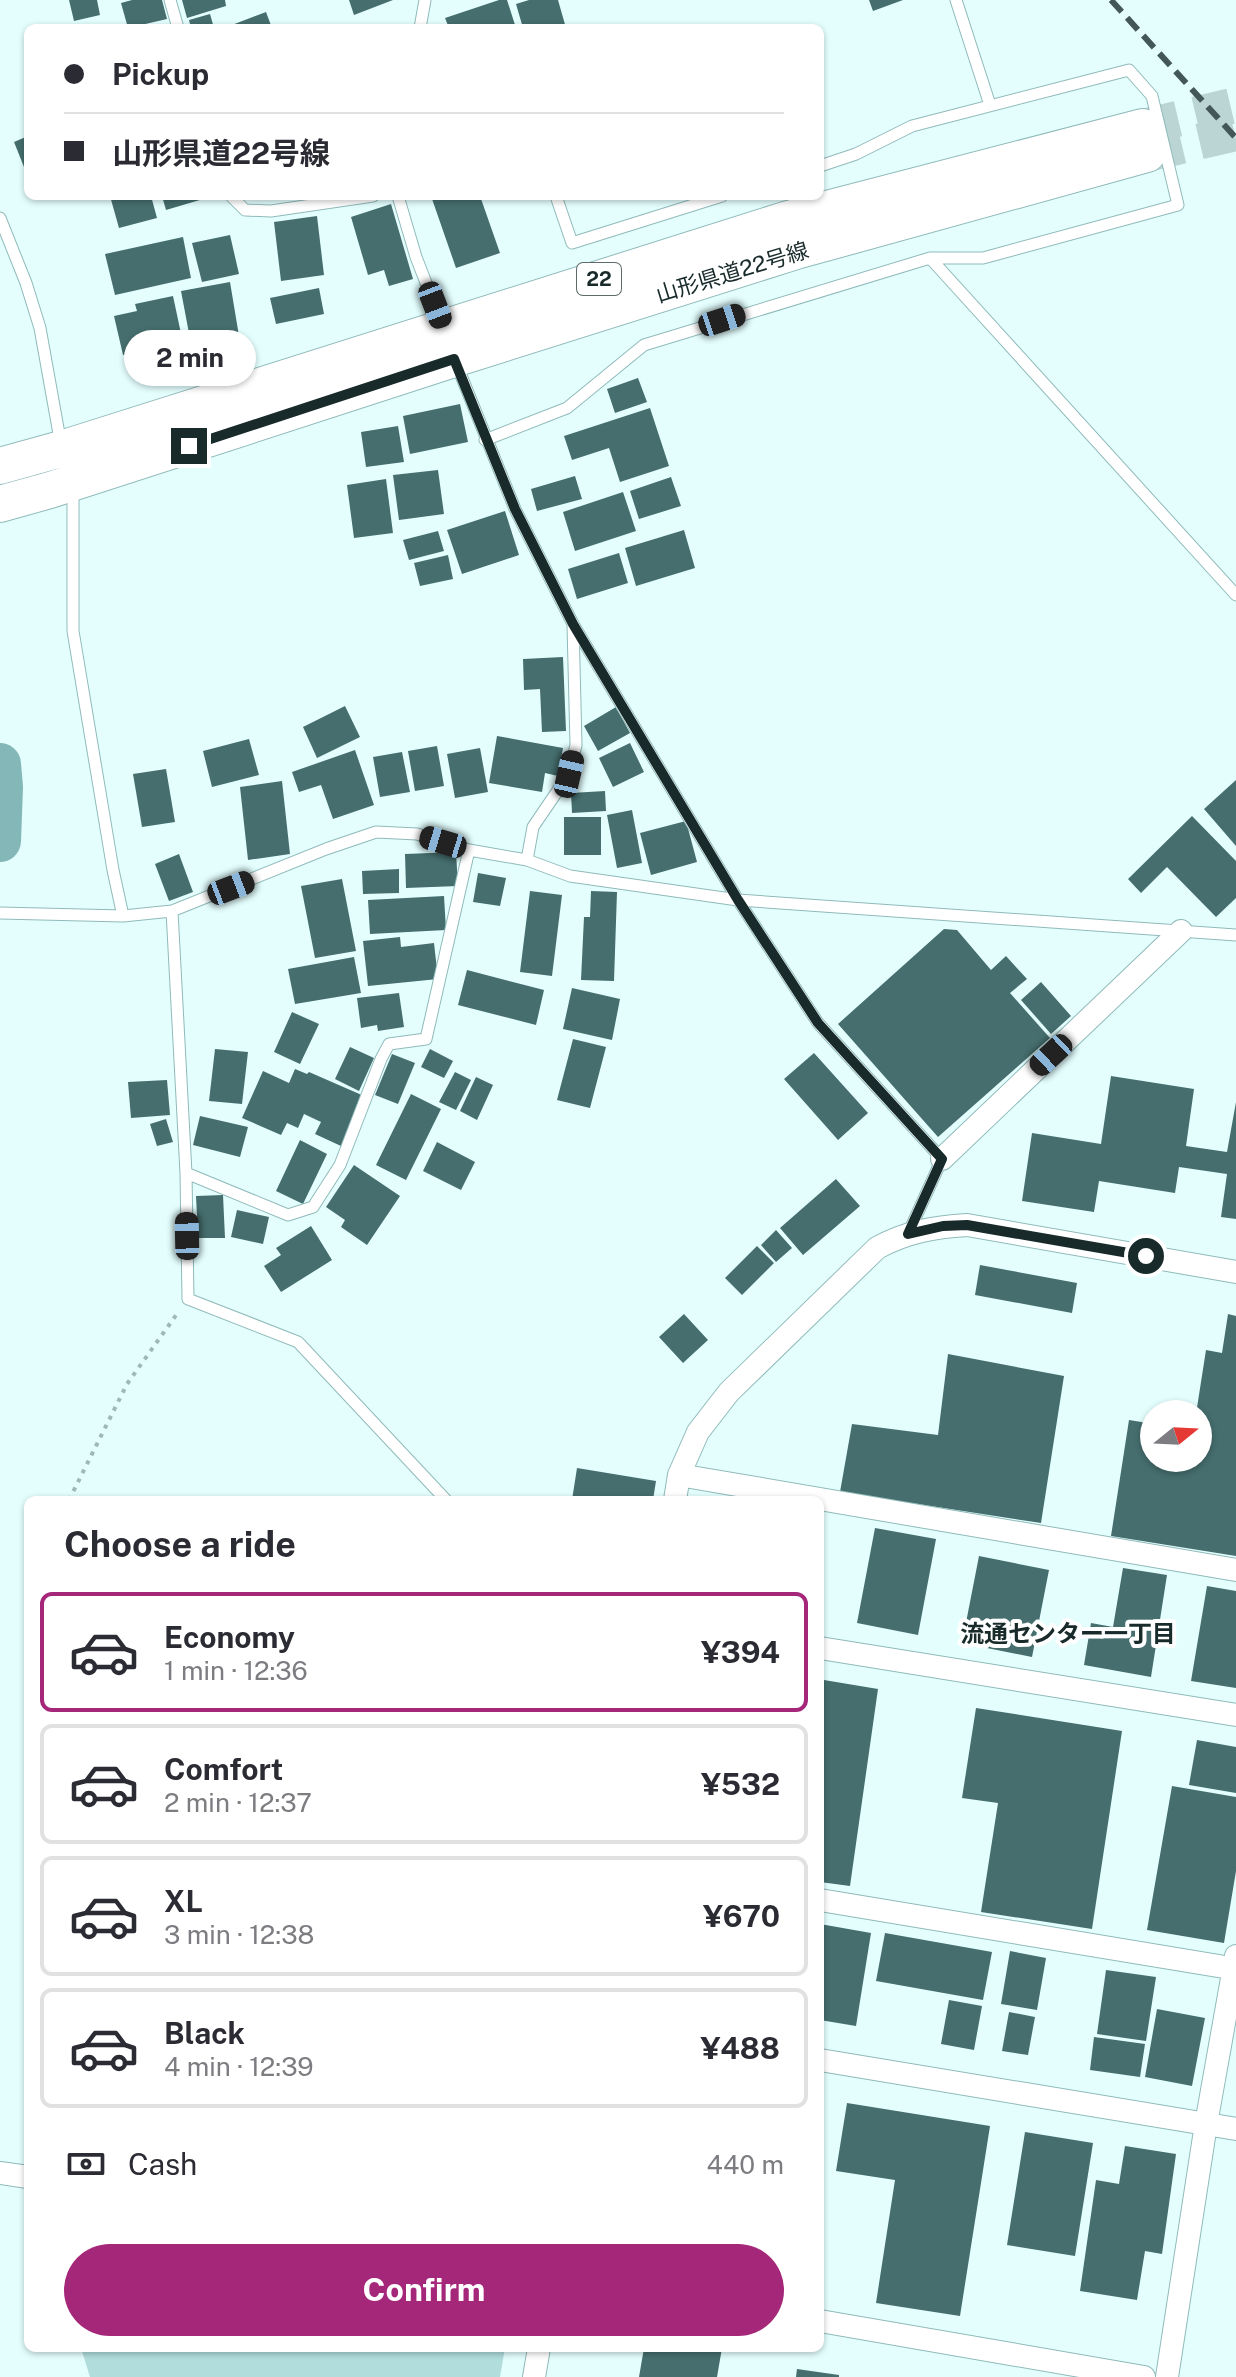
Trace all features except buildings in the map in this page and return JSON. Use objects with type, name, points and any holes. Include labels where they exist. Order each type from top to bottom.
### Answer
[{"type":"main road","name":"山形県道22号線","points":[[0,466],[796,251],[1145,140]]},
{"type":"main road","name":"山形県道22号線","points":[[0,504],[62,487],[449,344]]},
{"type":"street","points":[[942,1159],[1181,931]]},
{"type":"street","points":[[676,1496],[679,1475],[698,1432],[729,1392],[877,1248],[908,1234],[943,1226],[967,1225],[1236,1272]]},
{"type":"street","points":[[679,1475],[802,1496]]},
{"type":"street","points":[[824,1500],[1236,1570]]},
{"type":"street","points":[[824,1649],[1236,1715]]},
{"type":"street","points":[[824,1901],[1235,1965],[1206,2124],[1167,2377]]},
{"type":"street","points":[[824,2061],[1236,2129]]},
{"type":"street","points":[[0,2173],[24,2176]]},
{"type":"street","points":[[824,2322],[1144,2377]]},
{"type":"street","points":[[534,2377],[538,2352]]},
{"type":"lane","points":[[170,0],[177,24]]},
{"type":"lane","points":[[421,24],[425,0]]},
{"type":"lane","points":[[956,0],[990,105]]},
{"type":"lane","points":[[485,440],[567,408],[644,345],[930,258],[983,258],[1178,205],[1152,96],[1129,70],[912,126],[856,154],[824,165]]},
{"type":"lane","points":[[235,200],[245,210],[271,211],[346,200]]},
{"type":"lane","points":[[399,200],[416,257],[485,440],[515,509],[573,624],[738,900],[818,1023],[942,1159],[908,1234]]},
{"type":"lane","points":[[557,200],[572,243],[709,200]]},
{"type":"lane","points":[[0,218],[40,328],[51,452]]},
{"type":"lane","points":[[930,258],[1236,595]]},
{"type":"lane","points":[[62,487],[73,631],[123,916]]},
{"type":"lane","points":[[527,860],[533,827],[569,774],[576,745],[573,624]]},
{"type":"lane","points":[[0,913],[123,916],[172,911],[376,832],[417,834],[469,850],[527,860],[570,876],[738,900],[1236,935]]},
{"type":"lane","points":[[186,1173],[288,1215],[313,1207],[340,1165],[389,1044],[426,1039],[469,850]]},
{"type":"lane","points":[[172,911],[186,1173],[188,1299],[298,1342],[442,1496]]},
{"type":"path","points":[[71,1496],[127,1384],[188,1299]]},
{"type":"shaded area","points":[[82,2352],[504,2352],[500,2377],[90,2377]]},
{"type":"waterway","points":[[0,764],[0,841]]},
{"type":"tunnel","points":[[1143,127],[1236,105]]},
{"type":"tunnel","points":[[1147,154],[1236,133]]},
{"type":"railway","points":[[1111,0],[1236,138]]},
{"type":"district","name":"流通センター一丁目","points":[[1068,1634]]},
{"type":"route","points":[[189,446],[454,359],[515,509],[573,624],[738,900],[818,1023],[942,1159],[908,1234],[943,1226],[967,1225],[1146,1256]]}]
